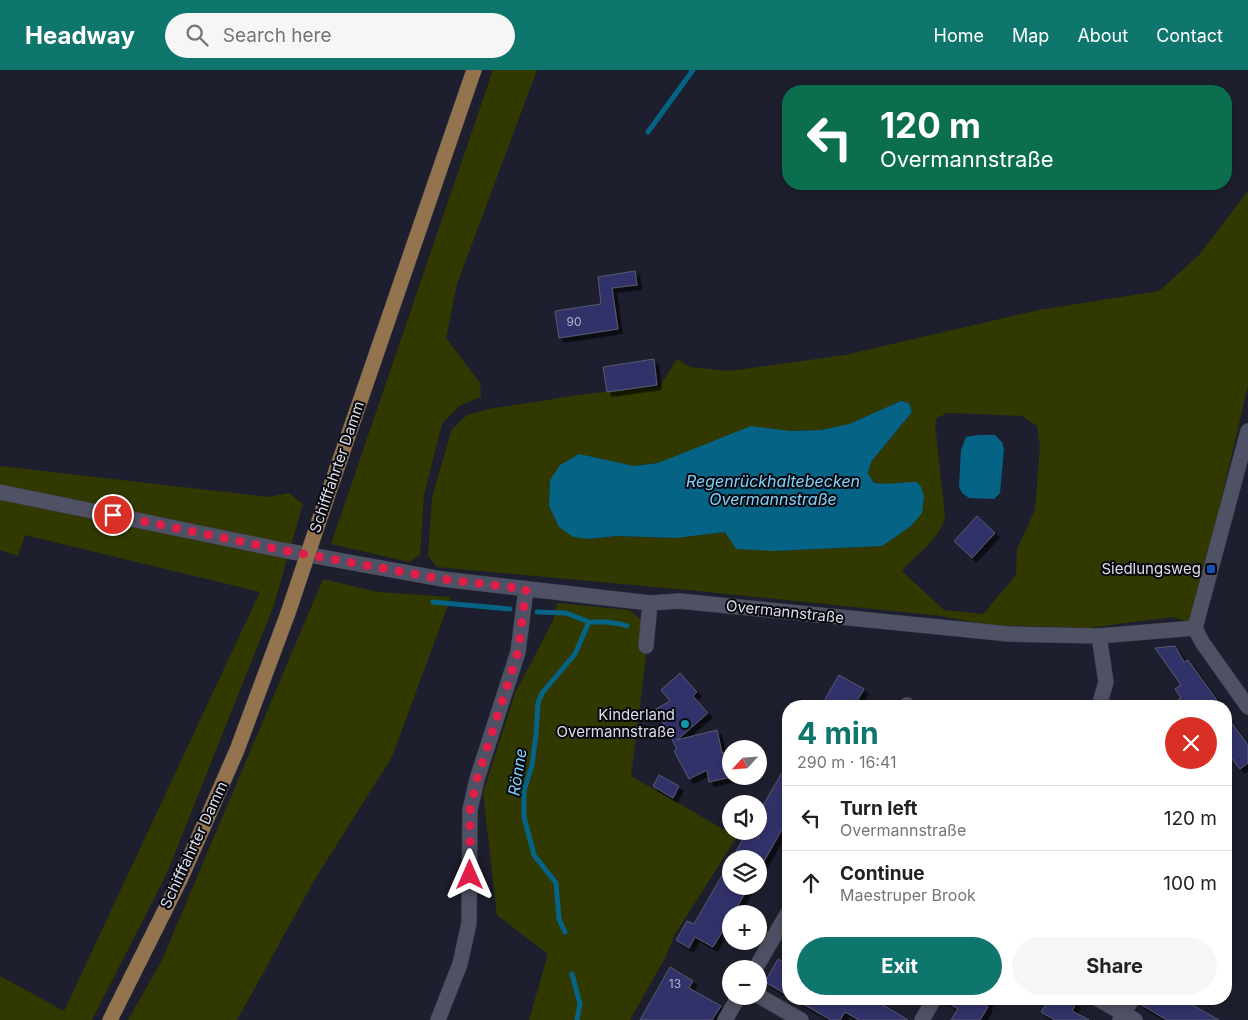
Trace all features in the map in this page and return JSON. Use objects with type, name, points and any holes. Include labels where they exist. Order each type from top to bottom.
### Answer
[{"type":"main road","name":"Schifffahrter Damm","points":[[110,1020],[180,880],[237,750],[288,612],[474,70]]},
{"type":"street","points":[[1248,431],[1195,628],[1202,642],[1248,707]]},
{"type":"street","name":"Overmannstraße","points":[[0,492],[282,550],[442,579],[526,589],[650,603],[679,601],[1009,634],[1099,636],[1195,628]]},
{"type":"street","points":[[438,1020],[460,964],[469,923],[470,810],[477,779],[518,652],[526,589]]},
{"type":"street","points":[[646,646],[650,603]]},
{"type":"street","points":[[1099,636],[1106,682],[1101,700]]},
{"type":"street","points":[[760,960],[782,923]]},
{"type":"street","points":[[767,1001],[801,1020]]},
{"type":"street","points":[[725,1020],[734,1005]]},
{"type":"street","points":[[922,1020],[931,1005]]},
{"type":"street","points":[[1107,1005],[1126,1018],[1130,1005]]},
{"type":"green space","points":[[493,70],[537,70],[457,284],[446,338],[480,383],[481,397],[459,406],[442,424],[424,495],[420,555],[409,562],[331,544]]},
{"type":"green space","points":[[1248,191],[1248,386],[1192,623],[1173,617],[1088,628],[988,625],[941,616],[437,567],[428,556],[432,497],[452,429],[467,415],[488,409],[585,394],[660,386],[677,359],[690,367],[729,371],[845,355],[1039,310],[1159,291],[1199,255]],"holes":[[[902,401],[912,412],[871,462],[868,474],[874,483],[888,485],[902,482],[882,546],[775,551],[726,532],[676,538],[616,536],[589,539],[559,527],[549,506],[550,480],[579,455],[634,466],[658,463],[791,431],[821,430],[849,424]],[[947,413],[1022,416],[1037,426],[1040,446],[1035,510],[1017,549],[1016,575],[983,614],[944,610],[902,571],[934,539],[943,524],[945,516],[935,424],[937,418]]]},
{"type":"green space","points":[[0,466],[268,497],[289,493],[303,504],[274,605],[167,873],[92,1020],[0,1020],[0,976],[64,1011],[260,592],[25,535],[18,556],[0,550]]},
{"type":"green space","points":[[323,579],[378,592],[451,597],[392,757],[315,879],[237,1020],[128,1020],[162,960]]},
{"type":"green space","points":[[557,603],[629,610],[642,621],[647,648],[631,776],[722,828],[722,840],[735,840],[729,850],[722,850],[722,860],[675,934],[665,958],[630,1020],[529,1020],[548,954],[497,915],[483,793],[515,693],[553,621]]},
{"type":"water","name":"Regenrückhaltebecken Overmannstraße","points":[[901,401],[909,403],[912,412],[871,462],[868,474],[874,483],[917,482],[924,496],[922,513],[911,526],[882,546],[775,551],[736,549],[725,532],[676,538],[616,536],[589,539],[573,537],[559,527],[549,506],[550,480],[560,465],[579,454],[634,466],[658,463],[751,426],[791,431],[821,430],[849,424]]},
{"type":"water","points":[[995,435],[1002,442],[1004,449],[1000,493],[994,499],[969,498],[962,493],[959,487],[961,450],[966,437]]},
{"type":"building","points":[[635,271],[637,285],[612,288],[618,329],[559,338],[555,311],[601,304],[598,277]]},
{"type":"building","points":[[654,359],[657,385],[607,392],[603,367]]},
{"type":"building","points":[[977,516],[995,533],[972,558],[954,541]]},
{"type":"building","points":[[1175,646],[1184,662],[1188,660],[1217,700],[1178,700],[1181,698],[1175,689],[1181,685],[1155,648]]},
{"type":"building","name":"Kinderland Overmannstraße","points":[[680,673],[697,692],[693,696],[708,713],[677,740],[717,730],[722,753],[722,779],[709,782],[707,770],[689,779],[674,751],[677,749],[656,709],[670,701],[661,690]]},
{"type":"building","points":[[839,675],[864,689],[858,700],[825,700]]},
{"type":"building","points":[[1232,723],[1248,745],[1248,763],[1240,769],[1232,759]]},
{"type":"building","points":[[782,773],[782,829],[767,856],[767,850],[737,850],[743,840],[767,840],[767,798]]},
{"type":"building","points":[[659,775],[679,786],[673,798],[653,786]]},
{"type":"building","points":[[722,876],[722,895],[744,895],[738,905],[722,905],[722,932],[713,947],[695,937],[689,948],[676,940],[687,921],[694,924]]},
{"type":"building","points":[[778,959],[782,961],[782,992],[767,983],[767,978]]},
{"type":"building","points":[[670,967],[693,981],[689,988],[721,1006],[712,1020],[640,1020]]},
{"type":"building","points":[[805,1005],[883,1005],[908,1020],[859,1020],[845,1012],[840,1020],[831,1020]]},
{"type":"building","points":[[951,1005],[986,1005],[988,1007],[980,1020],[951,1020],[958,1009]]},
{"type":"building","points":[[1045,1005],[1075,1005],[1072,1011],[1089,1020],[1055,1020],[1041,1012]]},
{"type":"building","points":[[1142,1005],[1193,1005],[1219,1020],[1167,1020]]},
{"type":"waterway","points":[[648,132],[693,70]]},
{"type":"waterway","name":"Rönne","points":[[433,602],[510,609]]},
{"type":"waterway","name":"Rönne","points":[[537,612],[566,613],[589,622],[605,622],[627,626]]},
{"type":"waterway","name":"Rönne","points":[[565,932],[559,919],[556,883],[534,855],[524,817],[524,791],[532,765],[538,703],[542,693],[575,654],[589,622]]},
{"type":"waterway","name":"Rönne","points":[[572,974],[580,1004],[577,1020]]},
{"type":"place","name":"Siedlungsweg","points":[[1211,569]]},
{"type":"place","name":"Kinderland Overmannstraße","points":[[685,724]]},
{"type":"route","points":[[113,515],[282,550],[442,579],[526,589],[518,652],[477,779],[470,810],[470,875]]}]
